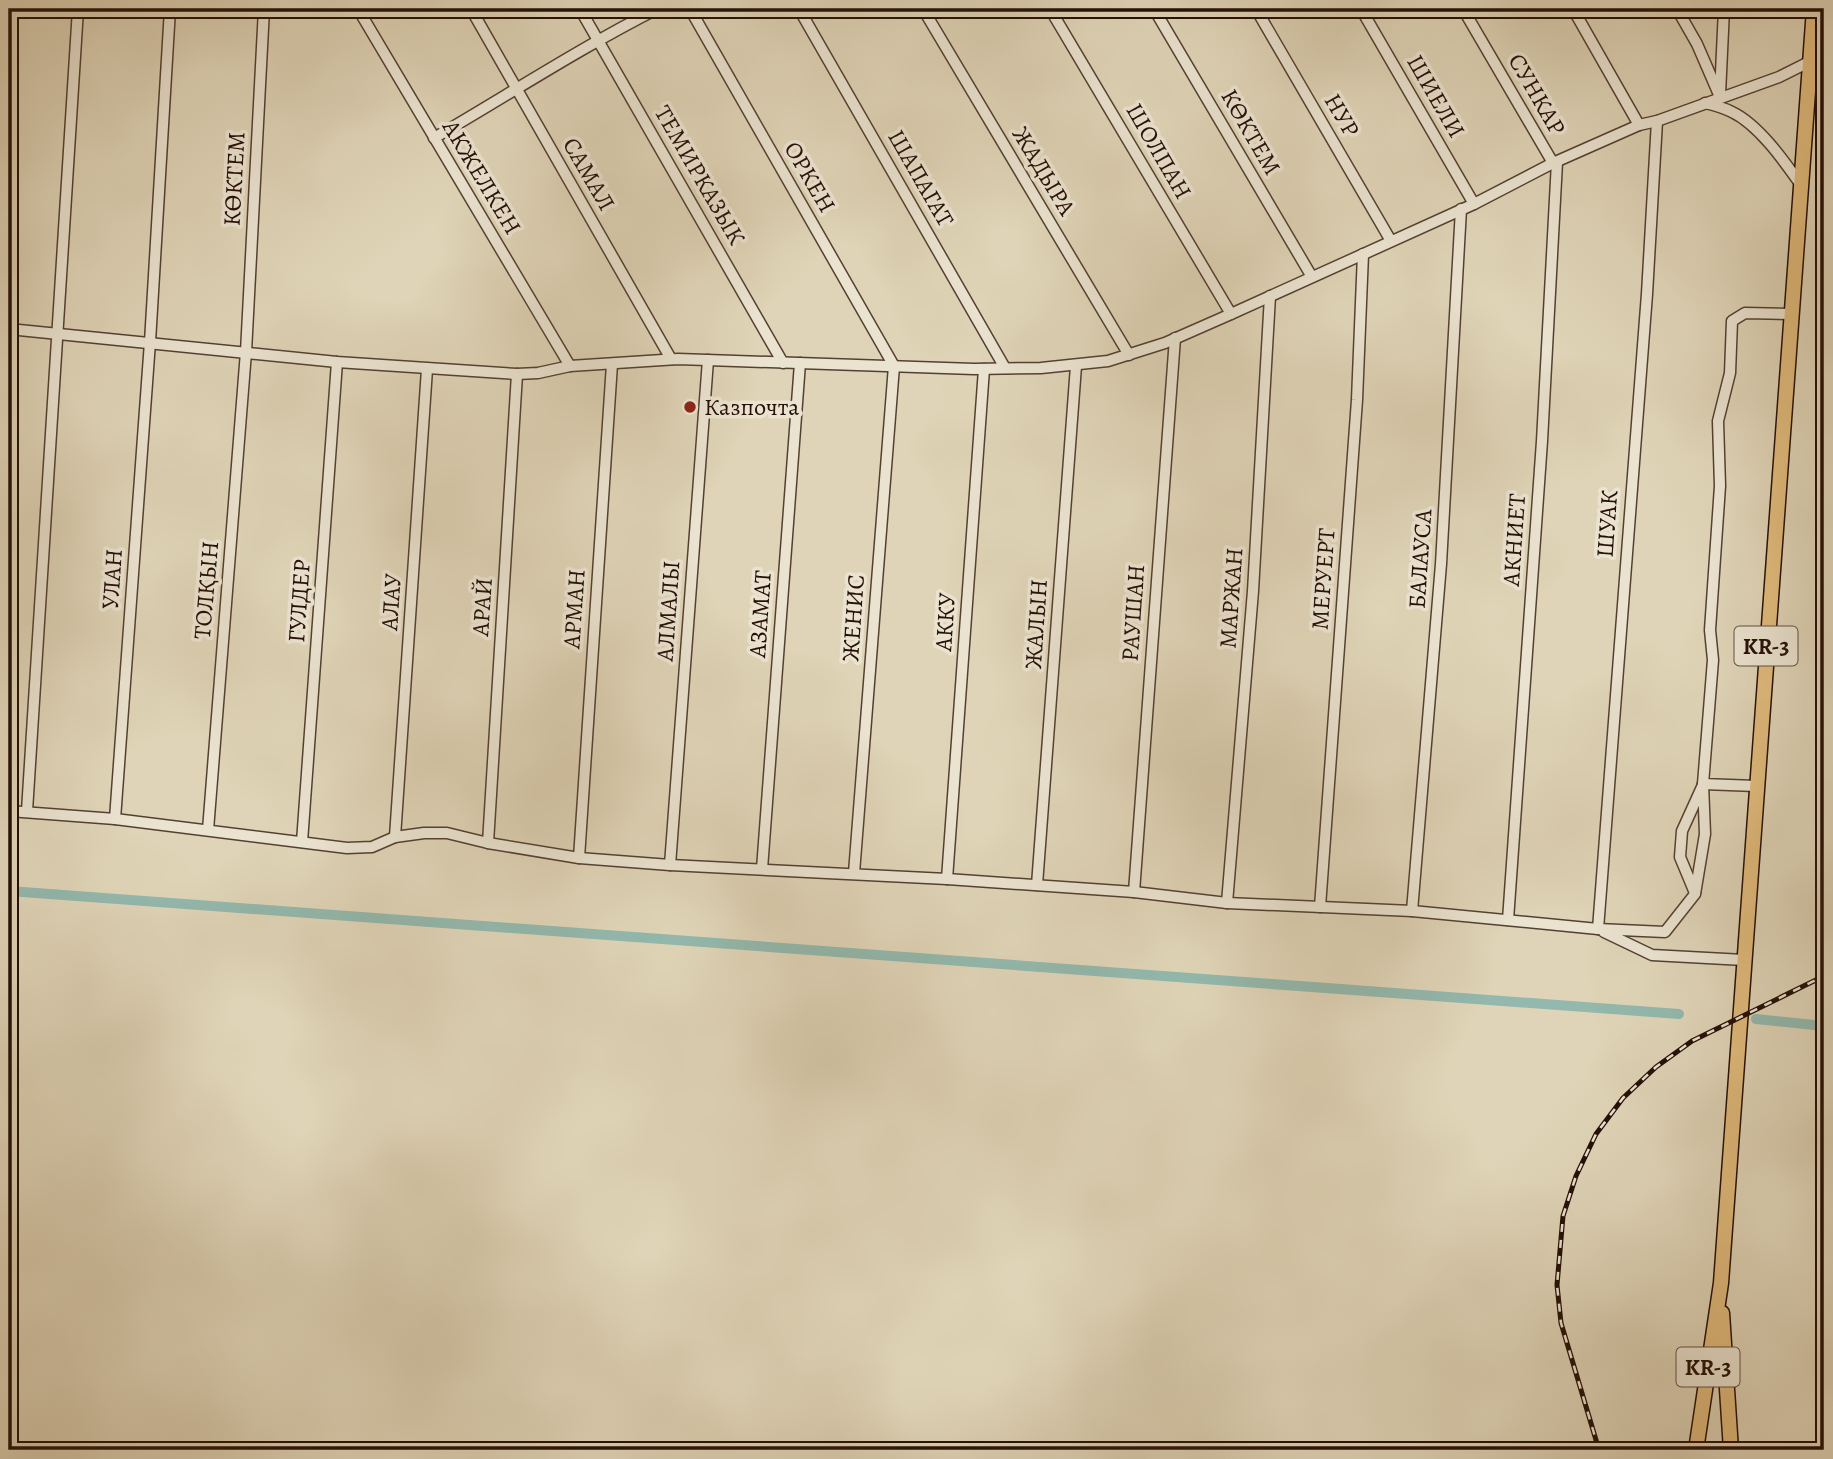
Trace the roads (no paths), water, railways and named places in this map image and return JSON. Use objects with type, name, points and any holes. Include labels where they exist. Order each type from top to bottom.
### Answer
[{"type":"main road","name":"KR-3","points":[[1696,1450],[1721,1283],[1814,9]]},
{"type":"main road","name":"KR-3","points":[[1721,1283],[1731,1450]]},
{"type":"street","points":[[27,811],[78,9]]},
{"type":"street","name":"УЛАН","points":[[115,819],[150,342],[170,9]]},
{"type":"street","name":"КӨКТЕМ","points":[[246,352],[264,9]]},
{"type":"street","name":"АКЖЕЛКЕН","points":[[358,9],[570,366]]},
{"type":"street","name":"САМАЛ","points":[[471,9],[671,359]]},
{"type":"street","name":"ТЕМИРКАЗЫК","points":[[580,9],[783,363]]},
{"type":"street","points":[[434,138],[597,39],[657,9]]},
{"type":"street","name":"ОРКЕН","points":[[690,9],[894,366]]},
{"type":"street","name":"ШАПАГАТ","points":[[799,9],[1005,368]]},
{"type":"street","name":"ЖАДЫРА","points":[[923,9],[1129,355]]},
{"type":"street","name":"ШОЛПАН","points":[[1050,9],[1231,314]]},
{"type":"street","name":"КӨКТЕМ","points":[[1154,9],[1312,277]]},
{"type":"street","name":"НУР","points":[[1256,9],[1391,241]]},
{"type":"street","name":"ШИЕЛИ","points":[[1361,9],[1474,204]]},
{"type":"street","name":"СУНКАР","points":[[1463,9],[1555,163]]},
{"type":"street","points":[[1573,9],[1639,125]]},
{"type":"street","points":[[1676,9],[1697,44],[1720,97]]},
{"type":"street","points":[[1720,97],[1724,9]]},
{"type":"street","points":[[9,329],[337,362],[517,373],[538,373],[570,366],[671,359],[985,369],[1076,366],[1129,355],[1175,338],[1474,204],[1639,125],[1779,77],[1811,61]]},
{"type":"street","points":[[1705,103],[1734,112],[1755,130],[1781,156],[1802,187]]},
{"type":"street","name":"ШУАК","points":[[1598,929],[1647,294],[1657,121]]},
{"type":"street","name":"АКНИЕТ","points":[[1508,920],[1542,441],[1555,163]]},
{"type":"street","name":"БАЛАУСА","points":[[1412,911],[1441,564],[1461,209]]},
{"type":"street","name":"МЕРУЕРТ","points":[[1320,907],[1357,400],[1363,254]]},
{"type":"street","name":"МАРЖАН","points":[[1227,903],[1253,591],[1270,296]]},
{"type":"street","points":[[9,811],[115,819],[347,848],[372,847],[395,837],[424,832],[447,833],[488,843],[579,858],[1037,885],[1134,892],[1227,903],[1412,911],[1598,929],[1665,932],[1695,894],[1705,834],[1703,784],[1713,660],[1710,629],[1720,486],[1718,421],[1730,373],[1732,321],[1745,313],[1790,314]]},
{"type":"street","name":"РАУШАН","points":[[1134,892],[1175,338]]},
{"type":"street","name":"ТОЛҚЫН","points":[[208,830],[246,352]]},
{"type":"street","name":"АЛМАЛЫ","points":[[670,865],[708,360]]},
{"type":"street","name":"ГУЛДЕР","points":[[302,842],[337,362]]},
{"type":"street","name":"АЗАМАТ","points":[[762,869],[800,363]]},
{"type":"street","name":"АРМАН","points":[[579,858],[612,364]]},
{"type":"street","name":"ЖЕНИС","points":[[854,873],[894,366]]},
{"type":"street","name":"ЖАЛЫН","points":[[1037,885],[1076,366]]},
{"type":"street","name":"АЛАУ","points":[[395,837],[427,369]]},
{"type":"street","name":"АККУ","points":[[947,879],[985,369]]},
{"type":"street","name":"АРАЙ","points":[[488,843],[517,373]]},
{"type":"street","points":[[1695,894],[1680,857],[1682,831],[1703,784]]},
{"type":"street","points":[[1703,784],[1756,786]]},
{"type":"street","points":[[1598,929],[1652,955],[1744,960]]},
{"type":"waterway","points":[[9,891],[1679,1014]]},
{"type":"waterway","points":[[1756,1019],[1824,1026]]},
{"type":"railway","points":[[1599,1450],[1561,1323],[1557,1285],[1563,1216],[1576,1176],[1596,1134],[1623,1098],[1656,1067],[1692,1041],[1824,976]]},
{"type":"place","name":"Казпочта","points":[[690,407]]}]
